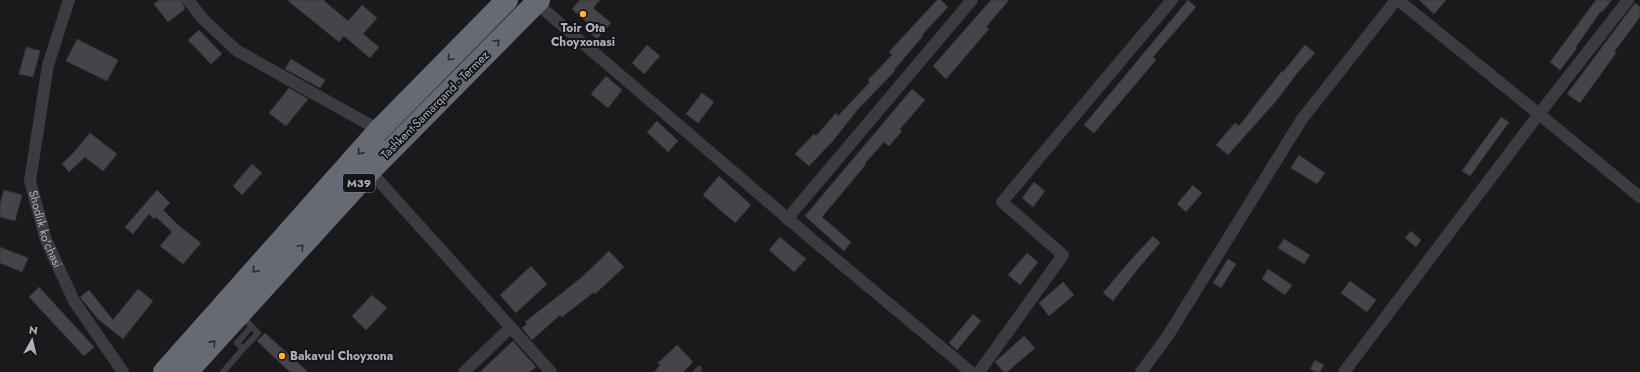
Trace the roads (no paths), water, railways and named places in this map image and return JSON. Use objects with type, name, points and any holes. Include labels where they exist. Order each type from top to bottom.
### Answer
[{"type":"highway","name":"Tashkent-Samarqand - Termez","points":[[164,372],[379,130],[507,0]]},
{"type":"highway","name":"Tashkent-Samarqand - Termez","points":[[193,368],[245,320],[370,171],[537,2]]},
{"type":"highway","points":[[419,89],[414,102],[415,108],[419,112],[427,114]]},
{"type":"street","name":"Shodlik ko'chasi","points":[[69,0],[48,65],[30,181],[46,240],[74,301],[123,372]]},
{"type":"street","points":[[188,0],[203,19],[236,50],[379,130]]},
{"type":"street","points":[[787,219],[972,0]]},
{"type":"street","points":[[979,372],[1063,255],[1002,202],[1172,0]]},
{"type":"street","points":[[1141,372],[1167,337],[1302,119],[1397,0],[1640,197]]},
{"type":"street","points":[[1344,372],[1539,114],[1628,0]]},
{"type":"street","points":[[537,2],[787,219],[971,372]]},
{"type":"street","points":[[370,171],[551,372]]},
{"type":"street","points":[[464,372],[510,328]]},
{"type":"lane","points":[[223,372],[258,333],[245,320]]},
{"type":"place","name":"Toir Ota Choyxonasi","points":[[583,14]]},
{"type":"place","name":"Bakavul Choyxona","points":[[282,356]]}]
